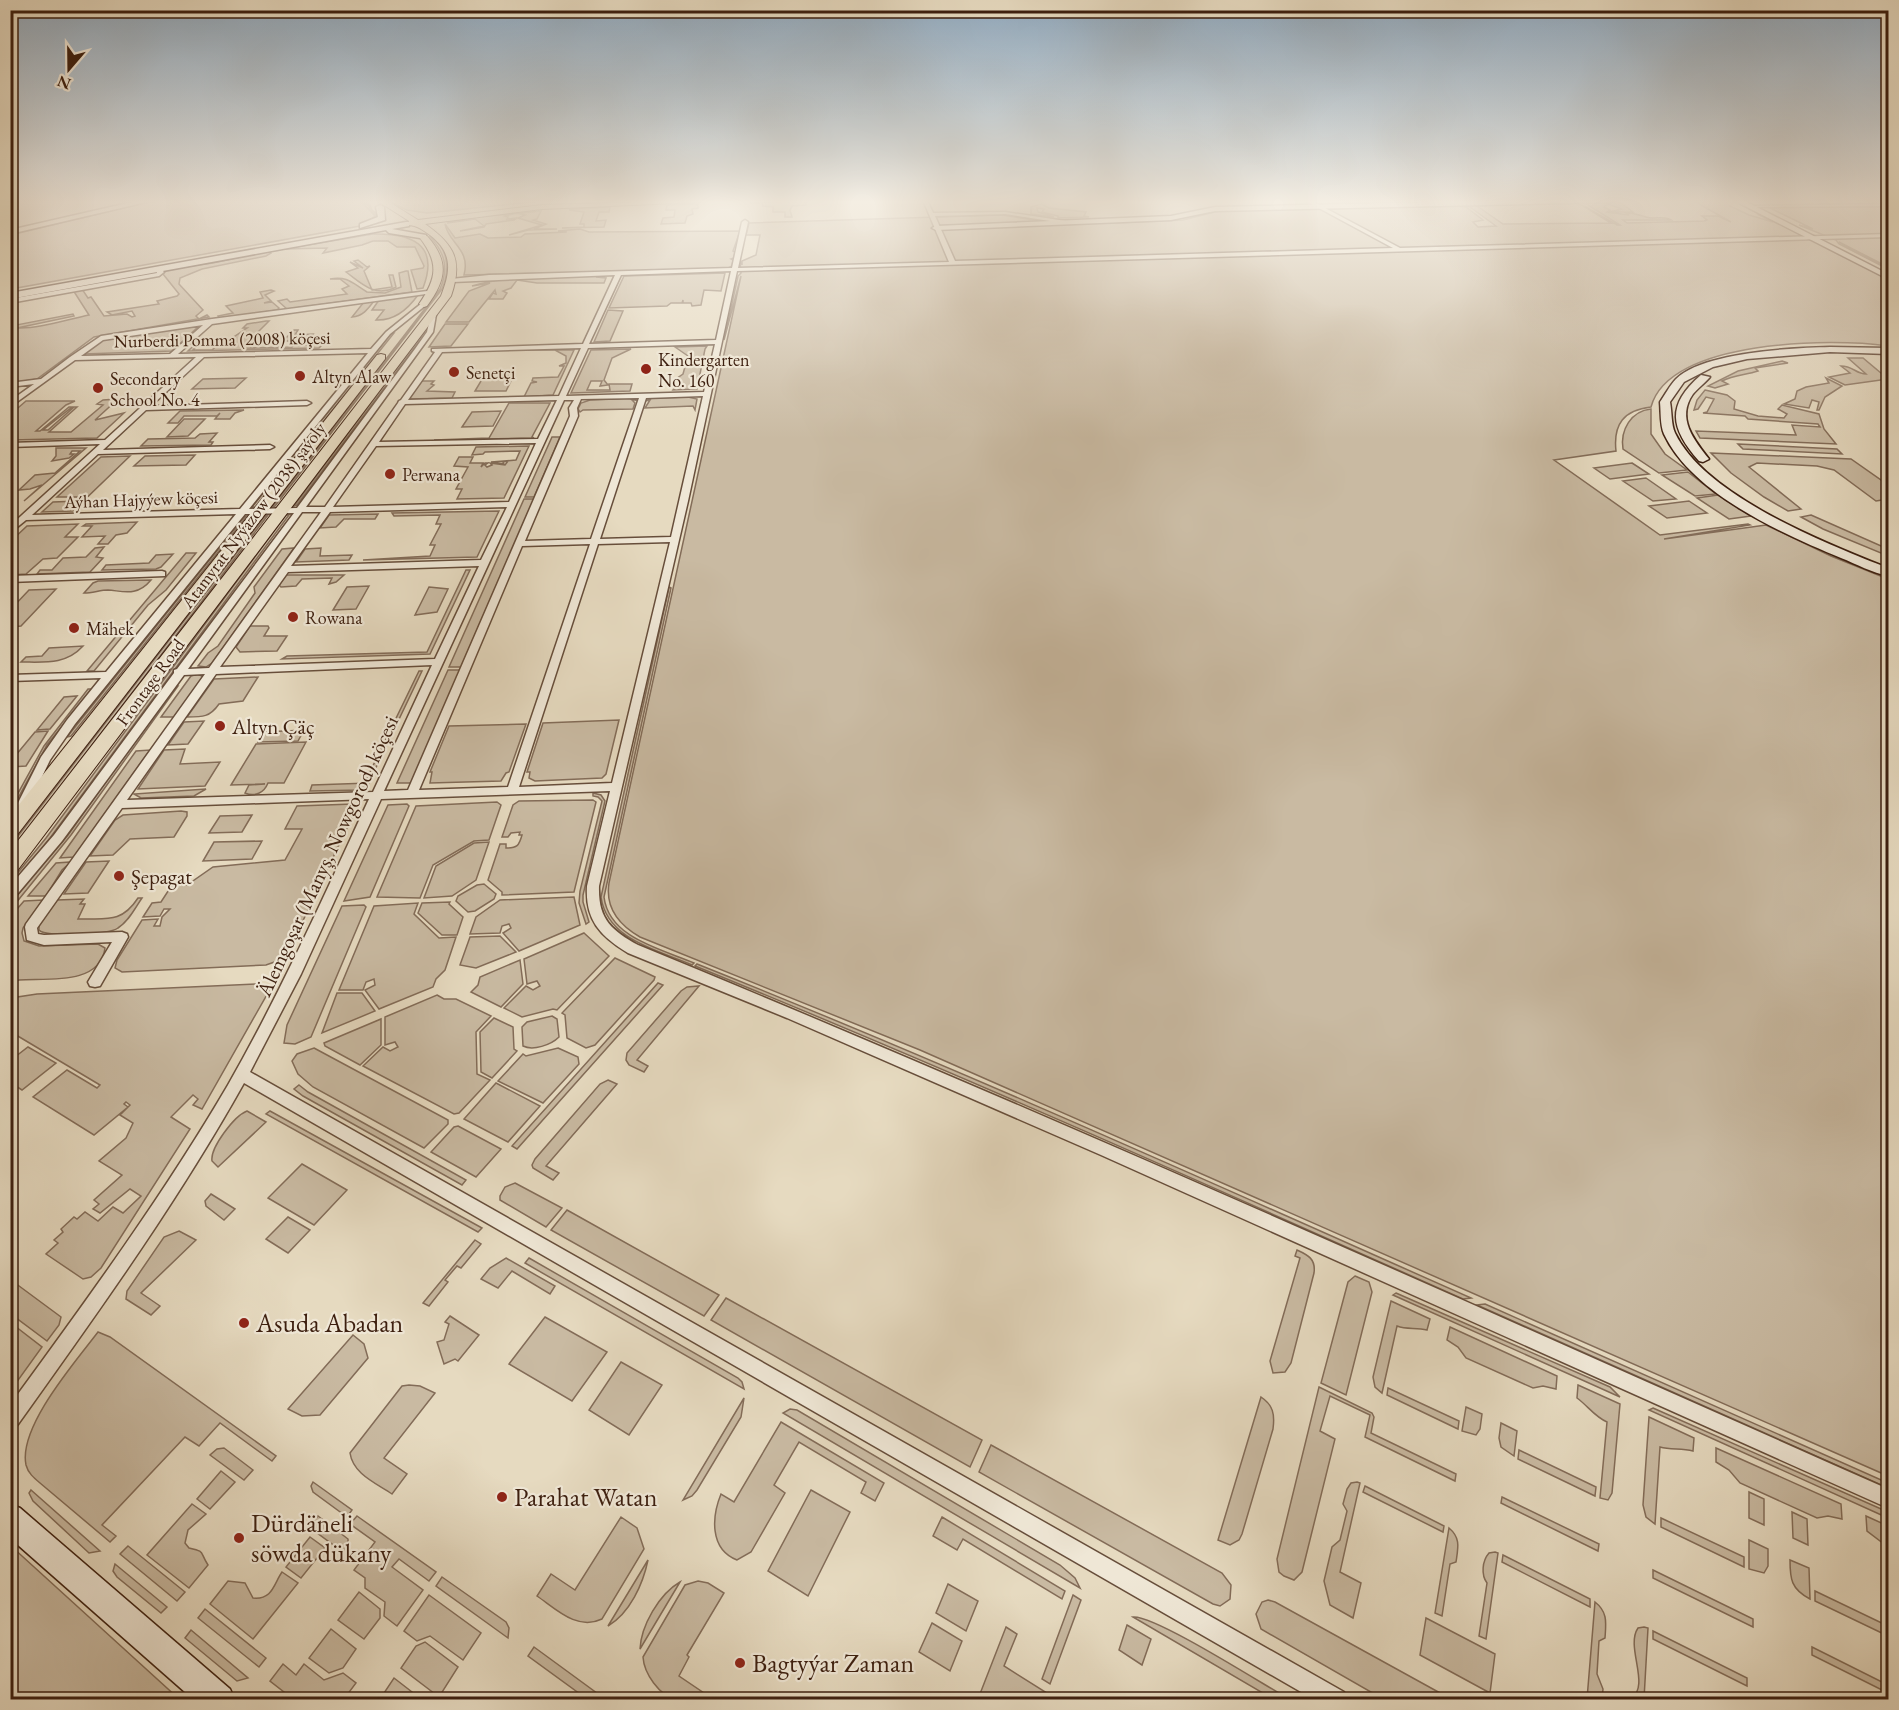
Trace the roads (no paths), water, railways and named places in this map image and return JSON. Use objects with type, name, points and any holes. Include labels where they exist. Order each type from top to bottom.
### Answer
[{"type":"main road","name":"Atamyrat Nyýazow (2038) şaýoly","points":[[10,866],[281,511],[429,307],[437,280]]},
{"type":"main road","name":"Atamyrat Nyýazow (2038) şaýoly","points":[[11,829],[259,512],[453,280]]},
{"type":"street","points":[[12,296],[97,280]]},
{"type":"street","points":[[85,282],[98,280]]},
{"type":"street","points":[[453,280],[458,280]]},
{"type":"street","name":"Älemgoşar (Manyş, Nowgorod) köçesi","points":[[10,1421],[164,1202],[243,1075],[266,1032],[616,280]]},
{"type":"street","points":[[733,280],[592,896],[595,914],[605,930],[633,949],[910,1063],[1057,1127],[1888,1499]]},
{"type":"street","points":[[10,405],[98,338],[433,291]]},
{"type":"street","name":"Frontage Road","points":[[10,895],[58,838],[430,332],[429,307],[400,321],[373,351],[109,675],[56,743],[11,829]]},
{"type":"street","points":[[171,355],[212,321]]},
{"type":"street","points":[[417,350],[719,342]]},
{"type":"street","points":[[95,982],[122,937],[44,940],[35,939],[30,931],[401,402],[440,350]]},
{"type":"street","name":"Nurberdi Pomma (2008) köçesi","points":[[72,358],[373,351]]},
{"type":"street","points":[[1888,353],[1833,351],[1774,354],[1715,363],[1680,382],[1669,394],[1665,410],[1668,431],[1688,459],[1720,487],[1768,518],[1834,550],[1888,572]]},
{"type":"street","points":[[1774,354],[1727,367],[1704,377],[1694,385],[1684,398],[1680,412],[1685,433],[1704,460],[1738,489],[1782,516],[1843,546],[1888,564]]},
{"type":"street","points":[[10,531],[202,355]]},
{"type":"street","points":[[10,385],[42,381]]},
{"type":"street","points":[[1680,382],[1694,385]]},
{"type":"street","points":[[401,402],[707,394]]},
{"type":"street","points":[[512,791],[643,396]]},
{"type":"street","points":[[412,794],[574,416],[573,408],[578,398]]},
{"type":"street","points":[[145,408],[306,404]]},
{"type":"street","points":[[1665,410],[1680,412]]},
{"type":"street","points":[[372,444],[541,441]]},
{"type":"street","points":[[10,445],[106,442]]},
{"type":"street","points":[[96,452],[270,447]]},
{"type":"street","name":"Aýhan Hajyýew köçesi","points":[[24,518],[512,504]]},
{"type":"street","points":[[1768,518],[1782,516]]},
{"type":"street","points":[[519,544],[674,539]]},
{"type":"street","points":[[284,569],[484,563]]},
{"type":"street","points":[[10,579],[162,574]]},
{"type":"street","points":[[178,672],[438,662]]},
{"type":"street","points":[[10,678],[109,675]]},
{"type":"street","points":[[119,804],[616,787]]},
{"type":"street","points":[[243,1075],[1336,1700]]},
{"type":"street","points":[[10,1518],[219,1700]]},
{"type":"place","name":"Kindergarten No. 160","points":[[646,369]]},
{"type":"place","name":"Senetçi","points":[[454,372]]},
{"type":"place","name":"Altyn Alaw","points":[[300,376]]},
{"type":"place","name":"Secondary School No. 4","points":[[98,388]]},
{"type":"place","name":"Perwana","points":[[390,474]]},
{"type":"place","name":"Rowana","points":[[293,617]]},
{"type":"place","name":"Mähek","points":[[74,628]]},
{"type":"place","name":"Altyn Çäç","points":[[220,726]]},
{"type":"place","name":"Şepagat","points":[[119,876]]},
{"type":"place","name":"Asuda Abadan","points":[[244,1323]]},
{"type":"place","name":"Parahat Watan","points":[[502,1497]]},
{"type":"place","name":"Dürdäneli söwda dükany","points":[[239,1538]]},
{"type":"place","name":"Bagtyýar Zaman","points":[[740,1663]]}]
